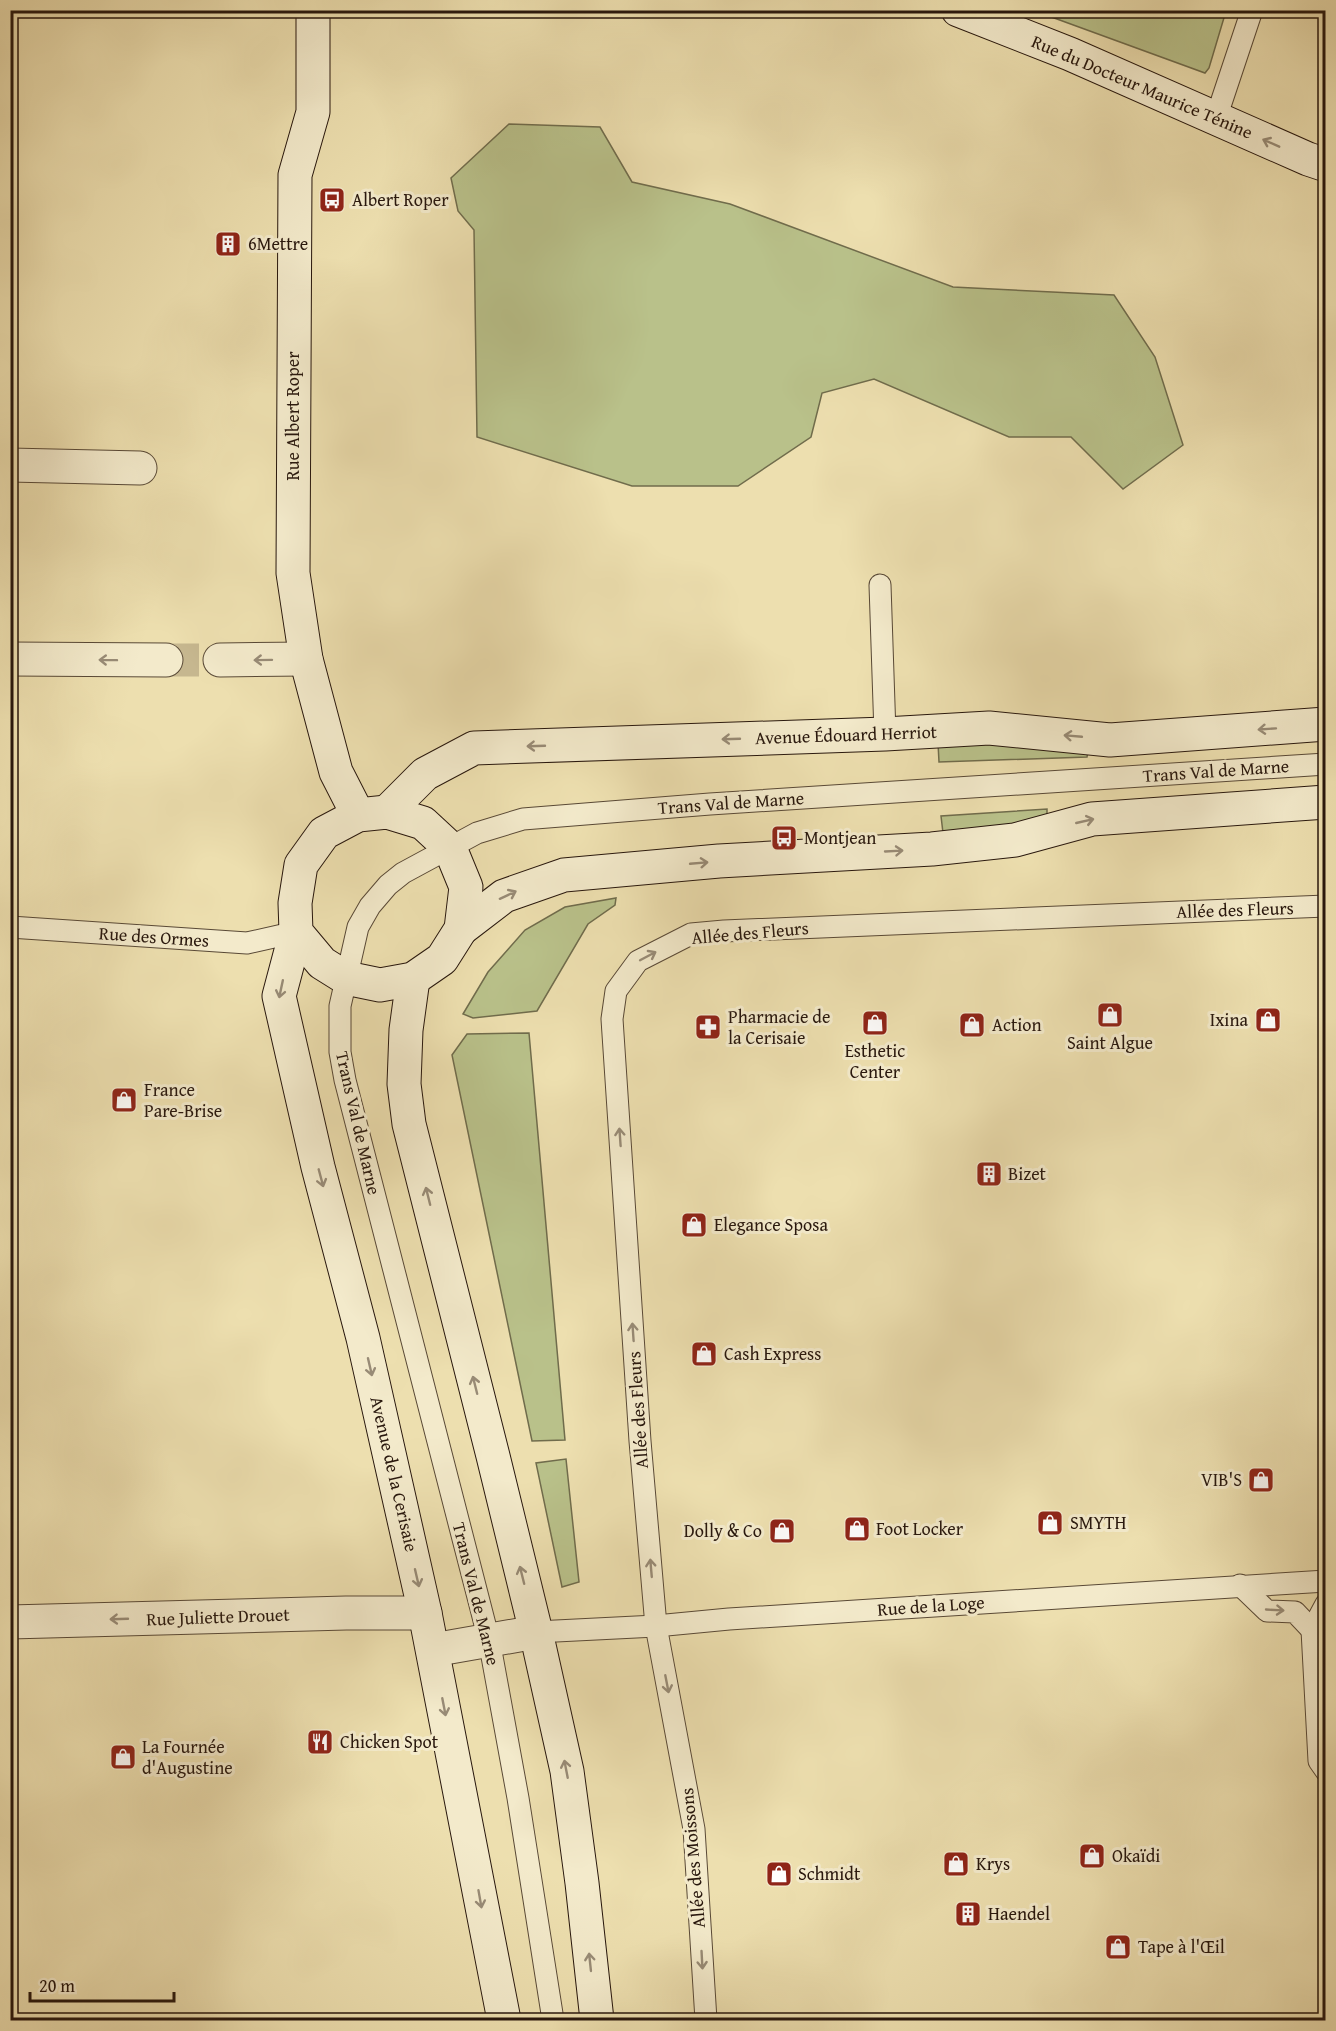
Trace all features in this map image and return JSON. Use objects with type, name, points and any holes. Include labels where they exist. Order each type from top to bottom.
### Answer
[{"type":"street","name":"Rue Albert Roper","points":[[313,10],[313,112],[295,175],[293,573],[306,659],[336,772],[373,813]]},
{"type":"street","name":"Rue du Docteur Maurice Ténine","points":[[963,11],[1070,54],[1326,165]]},
{"type":"street","points":[[10,465],[140,468]]},
{"type":"street","points":[[10,659],[166,660]]},
{"type":"street","points":[[220,660],[306,659]]},
{"type":"street","name":"Avenue Édouard Herriot","points":[[297,932],[295,903],[301,865],[324,833],[373,813],[425,774],[474,748],[885,734],[988,728],[1110,740],[1326,724]]},
{"type":"street","points":[[297,932],[322,963],[346,978],[380,985],[413,979],[442,959],[461,929],[504,896],[564,875],[719,861],[932,849],[1015,840],[1092,819],[1326,802]]},
{"type":"street","points":[[373,813],[423,823],[450,848],[466,887],[461,929]]},
{"type":"street","name":"Avenue de la Cerisaie","points":[[297,932],[279,996],[318,1167],[363,1338],[425,1613],[504,2020]]},
{"type":"street","points":[[413,979],[406,1030],[404,1084],[409,1124],[536,1632],[570,1794],[597,2020]]},
{"type":"street","name":"Rue Juliette Drouet","points":[[10,1622],[425,1613]]},
{"type":"street","points":[[433,1650],[536,1632]]},
{"type":"lane","points":[[1216,118],[1252,10]]},
{"type":"lane","points":[[880,585],[885,734]]},
{"type":"lane","name":"Trans Val de Marne","points":[[553,2020],[518,1798],[489,1640],[345,1080],[339,1023],[346,978],[358,927],[370,906],[388,885],[403,873],[477,832],[523,819],[710,804],[1326,764]]},
{"type":"lane","name":"Allée des Fleurs","points":[[656,1626],[640,1441],[612,1019],[616,991],[638,961],[691,934],[724,931],[1326,906]]},
{"type":"lane","name":"Rue des Ormes","points":[[10,927],[247,942],[297,932]]},
{"type":"lane","name":"Rue de la Loge","points":[[536,1632],[1326,1581]]},
{"type":"lane","points":[[1240,1585],[1267,1611],[1296,1612],[1312,1630]]},
{"type":"lane","points":[[1326,1604],[1312,1630],[1319,1761],[1326,1772]]},
{"type":"lane","name":"Allée des Moissons","points":[[656,1626],[694,1829],[705,2020]]},
{"type":"green space","points":[[1035,11],[1226,11],[1209,68],[1205,73]]},
{"type":"green space","points":[[509,124],[600,127],[632,182],[730,204],[953,287],[1114,295],[1155,357],[1183,445],[1123,489],[1071,437],[1009,437],[874,379],[822,393],[811,437],[738,486],[632,486],[477,437],[474,230],[458,211],[451,178]]},
{"type":"green space","points":[[967,742],[1088,752],[1087,757],[939,762],[938,743]]},
{"type":"green space","points":[[1047,809],[1047,817],[943,833],[941,816]]},
{"type":"green space","points":[[616,898],[615,905],[588,924],[537,1011],[473,1018],[463,1014],[488,972],[525,930],[565,907]]},
{"type":"green space","points":[[529,1033],[565,1440],[532,1441],[452,1055],[467,1034]]},
{"type":"green space","points":[[566,1459],[579,1582],[562,1587],[536,1463]]},
{"type":"tunnel","points":[[166,660],[220,660]]},
{"type":"place","name":"Albert Roper","points":[[332,200]]},
{"type":"place","name":"6Mettre","points":[[228,244]]},
{"type":"place","name":"Montjean","points":[[784,838]]},
{"type":"place","name":"Saint Algue","points":[[1110,1015]]},
{"type":"place","name":"Ixina","points":[[1268,1020]]},
{"type":"place","name":"Esthetic Center","points":[[875,1023]]},
{"type":"place","name":"Action","points":[[972,1025]]},
{"type":"place","name":"Pharmacie de la Cerisaie","points":[[708,1027]]},
{"type":"place","name":"France Pare-Brise","points":[[124,1100]]},
{"type":"place","name":"Bizet","points":[[989,1174]]},
{"type":"place","name":"Elegance Sposa","points":[[694,1225]]},
{"type":"place","name":"Cash Express","points":[[704,1354]]},
{"type":"place","name":"VIB'S","points":[[1261,1480]]},
{"type":"place","name":"SMYTH","points":[[1050,1523]]},
{"type":"place","name":"Foot Locker","points":[[857,1529]]},
{"type":"place","name":"Dolly & Co","points":[[782,1531]]},
{"type":"place","name":"Chicken Spot","points":[[320,1742]]},
{"type":"place","name":"La Fournée d'Augustine","points":[[123,1757]]},
{"type":"place","name":"Okaïdi","points":[[1092,1856]]},
{"type":"place","name":"Krys","points":[[956,1864]]},
{"type":"place","name":"Schmidt","points":[[779,1874]]},
{"type":"place","name":"Haendel","points":[[968,1914]]},
{"type":"place","name":"Tape à l'Œil","points":[[1118,1947]]}]
